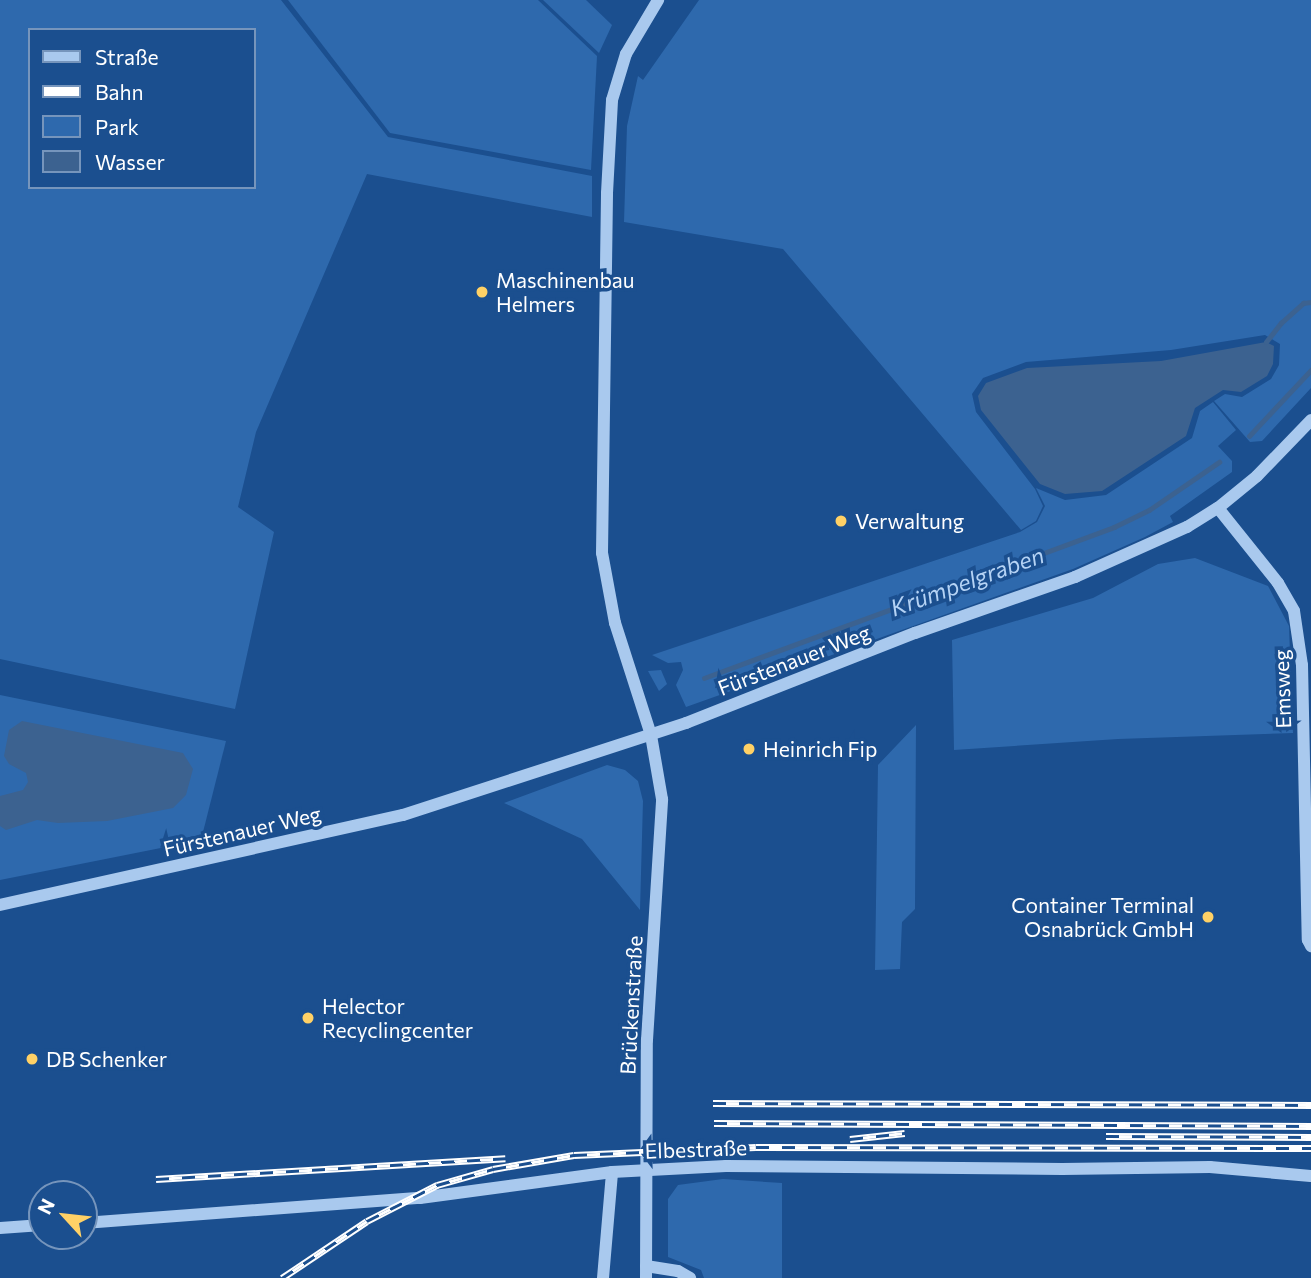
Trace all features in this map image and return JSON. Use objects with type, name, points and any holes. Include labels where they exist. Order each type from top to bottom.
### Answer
[{"type":"street","points":[[651,735],[615,623],[602,553],[607,193],[612,100],[626,54],[648,6],[658,0]]},
{"type":"street","name":"Fürstenauer Weg","points":[[0,905],[403,815],[651,735],[915,633],[1075,577],[1187,527],[1218,508],[1279,456],[1311,420]]},
{"type":"street","name":"Emsweg","points":[[1218,508],[1278,583],[1294,611],[1302,665],[1308,940],[1311,946]]},
{"type":"street","name":"Brückenstraße","points":[[646,1272],[647,1040],[662,799],[651,735]]},
{"type":"street","name":"Elbestraße","points":[[98,1222],[420,1198],[612,1172],[726,1166],[1062,1169],[1160,1166],[1210,1167],[1311,1176]]},
{"type":"street","points":[[603,1278],[612,1172]]},
{"type":"street","points":[[0,1228],[28,1226]]},
{"type":"street","points":[[646,1272],[671,1269],[690,1278]]},
{"type":"green space","points":[[0,0],[281,0],[388,137],[592,176],[592,217],[367,174],[256,432],[238,507],[274,532],[235,709],[0,659]]},
{"type":"green space","points":[[288,0],[538,0],[597,56],[591,170],[390,133]]},
{"type":"green space","points":[[543,0],[586,0],[612,25],[599,53]]},
{"type":"green space","points":[[699,0],[1311,0],[1311,388],[1262,441],[1250,442],[1214,401],[1225,394],[1242,397],[1271,379],[1279,365],[1280,344],[1265,335],[1171,350],[1026,362],[983,378],[972,394],[976,412],[1035,489],[1043,506],[1036,521],[1021,530],[783,249],[624,222],[627,126],[638,76],[643,80]]},
{"type":"green space","points":[[1213,402],[1236,430],[1218,446],[1232,461],[1232,472],[1170,516],[1173,522],[1145,537],[1073,569],[686,707],[676,685],[683,670],[681,662],[668,663],[652,655],[1020,532],[1037,522],[1045,506],[1036,488],[1065,500],[1106,495],[1192,438],[1200,411]]},
{"type":"green space","points":[[1195,558],[1268,586],[1289,626],[1293,733],[1118,739],[954,750],[952,640],[1093,598],[1158,564]]},
{"type":"green space","points":[[661,670],[667,684],[659,691],[648,671]]},
{"type":"green space","points":[[0,695],[226,741],[201,840],[0,880]]},
{"type":"green space","points":[[916,725],[915,909],[902,922],[900,969],[875,970],[878,765]]},
{"type":"green space","points":[[607,765],[625,770],[638,781],[643,801],[640,910],[582,839],[504,803]]},
{"type":"green space","points":[[723,1179],[782,1183],[782,1278],[704,1278],[701,1270],[668,1257],[668,1199],[678,1185]]},
{"type":"water","points":[[1266,342],[1274,346],[1273,364],[1267,376],[1241,392],[1223,390],[1195,408],[1186,436],[1102,491],[1065,494],[1040,484],[981,410],[978,396],[986,383],[1027,368],[1161,361]]},
{"type":"water","points":[[22,721],[183,753],[193,769],[186,795],[173,808],[107,821],[58,823],[37,820],[6,830],[0,826],[0,796],[23,790],[28,782],[26,773],[9,764],[4,756],[9,730]]},
{"type":"waterway","points":[[1266,342],[1281,323],[1303,303],[1311,302]]},
{"type":"waterway","name":"Krümpelgraben","points":[[1249,436],[1311,370]]},
{"type":"waterway","name":"Krümpelgraben","points":[[704,678],[1114,527],[1149,510],[1219,462]]},
{"type":"railway","points":[[713,1103],[1311,1105]]},
{"type":"railway","points":[[714,1123],[1311,1126]]},
{"type":"railway","points":[[850,1139],[905,1133]]},
{"type":"railway","points":[[1106,1136],[1311,1137]]},
{"type":"railway","points":[[282,1278],[367,1221],[437,1185],[493,1169],[574,1155],[756,1147],[1311,1148]]},
{"type":"railway","points":[[156,1179],[505,1158]]},
{"type":"place","name":"Maschinenbau Helmers","points":[[482,292]]},
{"type":"place","name":"Verwaltung","points":[[841,521]]},
{"type":"place","name":"Heinrich Fip","points":[[749,749]]},
{"type":"place","name":"Container Terminal Osnabrück GmbH","points":[[1208,917]]},
{"type":"place","name":"Helector Recyclingcenter","points":[[308,1018]]},
{"type":"place","name":"DB Schenker","points":[[32,1059]]}]
